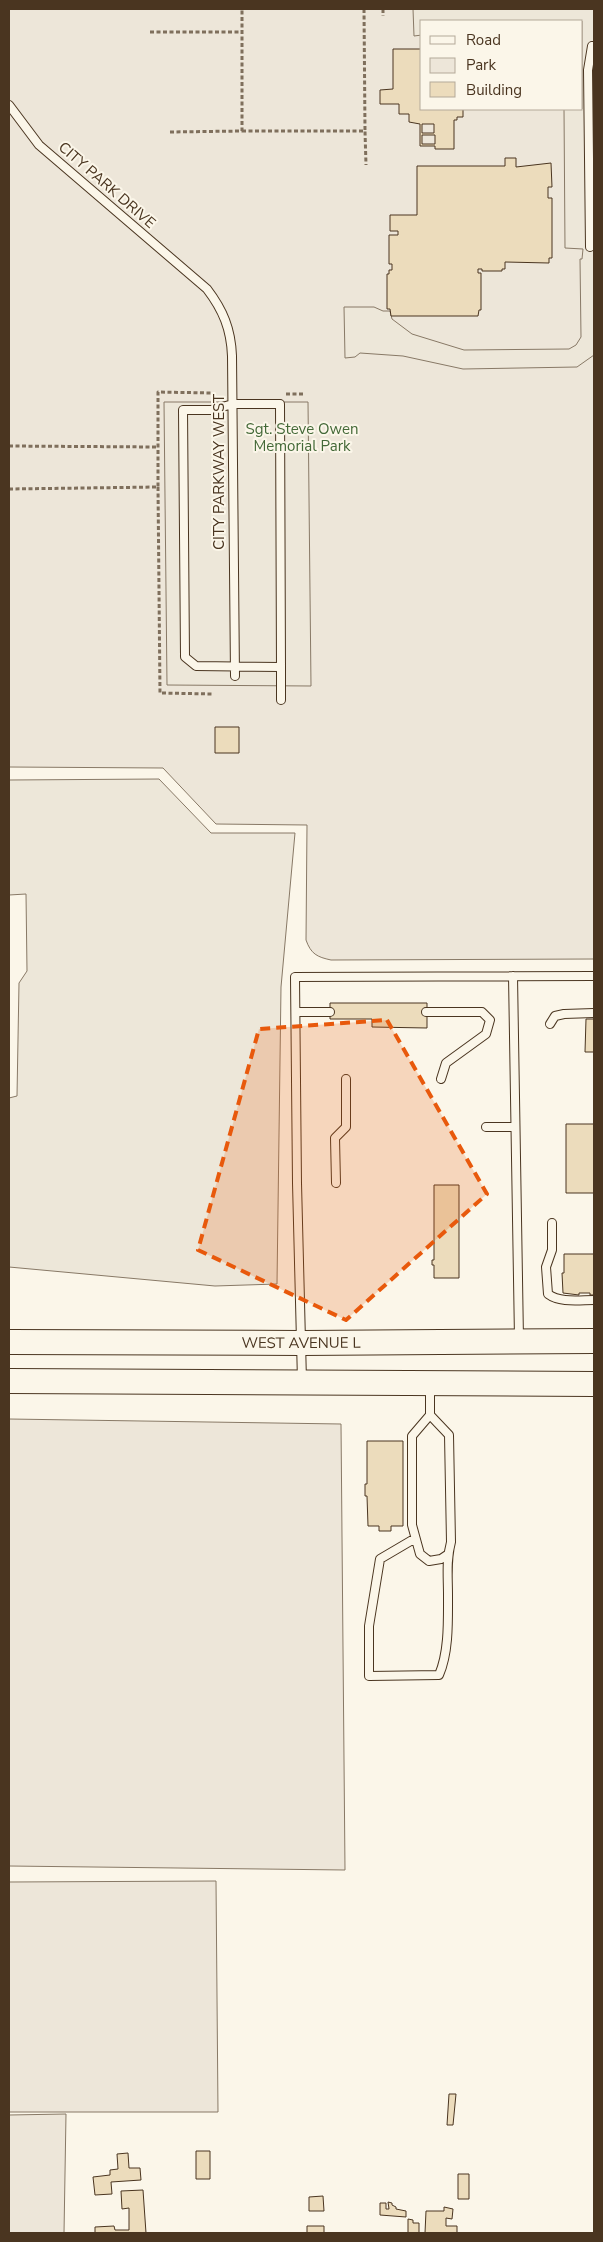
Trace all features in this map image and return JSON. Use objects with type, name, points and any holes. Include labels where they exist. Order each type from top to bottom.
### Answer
[{"type":"main road","name":"WEST AVENUE L","points":[[9,1342],[302,1343],[594,1341]]},
{"type":"main road","points":[[9,1381],[594,1384]]},
{"type":"lane","points":[[590,247],[592,222],[592,46]]},
{"type":"lane","points":[[591,70],[594,83]]},
{"type":"lane","name":"CITY PARK DRIVE","points":[[9,105],[39,145],[195,279]]},
{"type":"lane","name":"CITY PARKWAY WEST","points":[[195,279],[215,301],[230,331],[233,404],[235,676]]},
{"type":"lane","points":[[281,667],[196,666],[185,657],[183,410],[211,410],[233,404],[280,404],[281,667],[281,700]]},
{"type":"lane","points":[[513,976],[519,1341]]},
{"type":"lane","points":[[302,1383],[297,1183],[295,977],[594,976]]},
{"type":"lane","points":[[296,1012],[330,1012]]},
{"type":"lane","points":[[426,1012],[482,1012],[490,1020],[486,1034],[446,1063],[441,1079]]},
{"type":"lane","points":[[550,1024],[555,1016],[594,1013]]},
{"type":"lane","points":[[336,1183],[335,1138],[346,1127],[346,1079]]},
{"type":"lane","points":[[486,1127],[514,1127]]},
{"type":"lane","points":[[552,1223],[552,1250],[546,1266],[548,1294],[553,1298],[562,1300],[594,1300]]},
{"type":"lane","points":[[430,1383],[430,1415],[412,1436],[412,1525],[414,1539],[420,1554],[429,1561],[441,1560],[447,1555]]},
{"type":"lane","points":[[414,1539],[380,1559],[369,1626],[369,1676],[439,1676],[444,1663],[448,1596],[447,1555],[451,1542],[450,1435],[430,1415]]},
{"type":"path","points":[[242,9],[242,131]]},
{"type":"path","points":[[364,9],[366,165]]},
{"type":"path","points":[[383,9],[383,16]]},
{"type":"path","points":[[150,32],[242,32]]},
{"type":"path","points":[[170,132],[365,131]]},
{"type":"path","points":[[9,446],[157,447],[160,693],[214,694]]},
{"type":"path","points":[[9,488],[158,487]]},
{"type":"highlighted area","points":[[387,1020],[487,1194],[346,1320],[198,1250],[259,1029]]},
{"type":"green space","name":"Sgt. Steve Owen Memorial Park","points":[[9,9],[594,9],[594,959],[331,960],[322,958],[312,952],[306,940],[307,825],[216,824],[163,768],[9,767]]},
{"type":"green space","points":[[9,1419],[341,1424],[345,1870],[9,1866]]},
{"type":"green space","points":[[216,1881],[218,2112],[9,2112],[9,1882]]},
{"type":"green space","points":[[66,2114],[64,2233],[9,2233],[9,2115]]},
{"type":"shaded area","points":[[413,9],[594,9],[594,355],[577,367],[463,369],[403,356],[360,353],[355,357],[345,358],[344,307],[374,307],[383,311],[390,311],[392,319],[412,334],[464,350],[569,349],[576,345],[581,337],[580,259],[582,259],[583,249],[565,248],[564,110],[583,110],[583,20],[420,20],[420,35],[414,36]]},
{"type":"shaded area","points":[[164,402],[308,402],[311,686],[167,685]]},
{"type":"shaded area","points":[[159,779],[211,833],[295,833],[281,987],[277,1284],[215,1286],[9,1267],[9,1098],[17,1096],[19,983],[27,971],[26,894],[9,895],[9,780]]},
{"type":"building","points":[[393,49],[420,49],[420,110],[463,110],[463,117],[457,117],[457,120],[454,120],[454,149],[435,149],[435,146],[420,146],[420,124],[409,122],[409,114],[399,114],[399,104],[380,104],[380,90],[393,89]],"holes":[[[422,124],[434,124],[434,133],[422,133]],[[422,135],[435,135],[435,144],[422,144]]]},
{"type":"building","points":[[505,158],[516,158],[516,167],[551,163],[552,187],[548,187],[548,198],[552,198],[552,258],[549,258],[549,263],[505,262],[505,269],[502,269],[502,271],[482,271],[482,269],[478,269],[478,273],[481,273],[481,310],[479,310],[478,316],[391,316],[390,309],[387,309],[387,274],[389,274],[389,270],[392,270],[392,264],[389,264],[389,235],[398,235],[398,231],[390,231],[390,215],[417,215],[417,166],[505,166]]},
{"type":"building","points":[[215,727],[239,727],[239,753],[215,753]]},
{"type":"building","points":[[330,1003],[427,1003],[427,1028],[372,1027],[372,1019],[330,1019]]},
{"type":"building","points":[[586,1019],[594,1019],[594,1052],[585,1052]]},
{"type":"building","points":[[566,1124],[594,1124],[594,1193],[566,1193]]},
{"type":"building","points":[[434,1185],[459,1185],[459,1278],[434,1278],[432,1260],[434,1260]]},
{"type":"building","points":[[564,1254],[594,1254],[594,1295],[590,1295],[590,1293],[579,1293],[579,1295],[563,1293],[562,1273],[564,1273]]},
{"type":"building","points":[[367,1441],[403,1441],[403,1526],[391,1526],[391,1531],[379,1531],[379,1526],[368,1526],[367,1496],[365,1496],[365,1484],[367,1484]]},
{"type":"building","points":[[449,2094],[456,2094],[453,2125],[447,2125]]},
{"type":"building","points":[[196,2151],[210,2151],[210,2179],[196,2179]]},
{"type":"building","points":[[128,2153],[129,2168],[140,2168],[141,2180],[111,2182],[112,2194],[95,2195],[93,2177],[110,2175],[110,2170],[118,2169],[117,2154]]},
{"type":"building","points":[[458,2174],[469,2174],[469,2199],[458,2199]]},
{"type":"building","points":[[143,2190],[146,2233],[95,2233],[95,2227],[114,2226],[115,2230],[129,2230],[129,2208],[122,2209],[121,2191]]},
{"type":"building","points":[[323,2196],[324,2211],[309,2211],[309,2197]]},
{"type":"building","points":[[388,2202],[392,2203],[396,2209],[406,2211],[406,2217],[380,2215],[380,2203],[386,2203],[386,2209],[389,2209]]},
{"type":"building","points":[[444,2207],[453,2209],[452,2219],[446,2218],[446,2226],[457,2226],[457,2233],[425,2233],[426,2211],[444,2211]]},
{"type":"building","points":[[408,2219],[413,2220],[413,2223],[419,2223],[419,2233],[408,2233]]},
{"type":"building","points":[[307,2226],[324,2226],[324,2233],[307,2233]]}]
